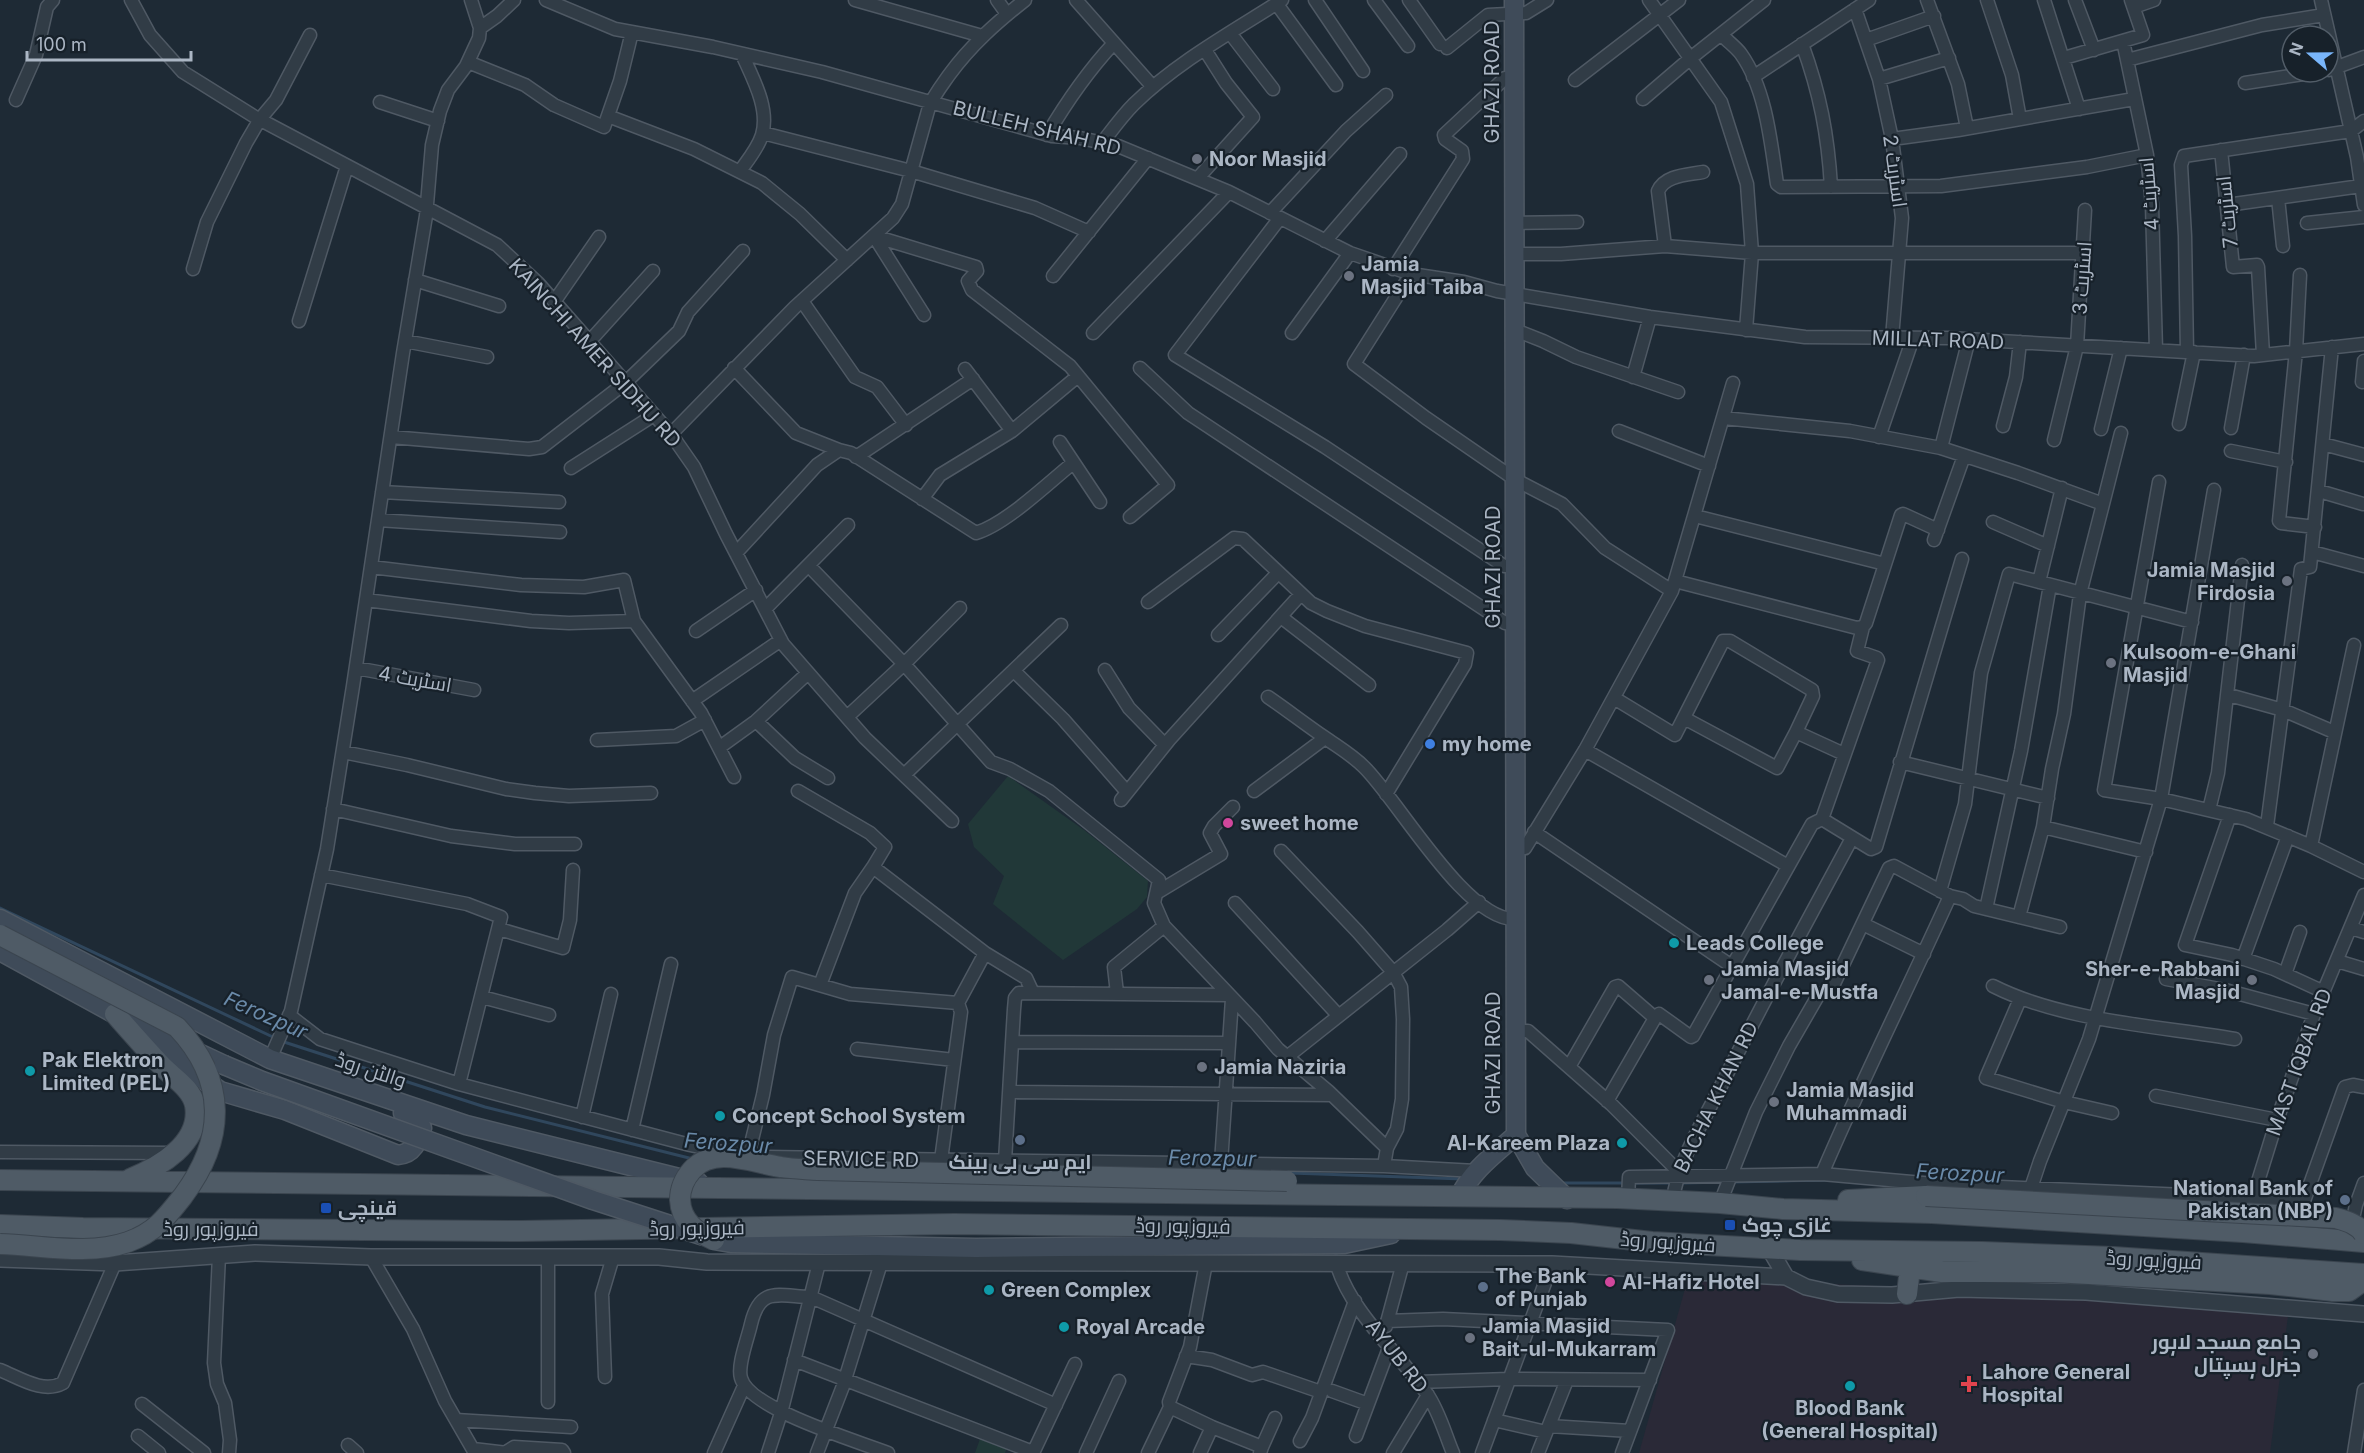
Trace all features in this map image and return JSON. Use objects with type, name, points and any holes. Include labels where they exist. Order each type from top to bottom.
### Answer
[{"type":"main road","name":"GHAZI ROAD","points":[[1514,7],[1516,1135],[1535,1168],[1567,1199]]},
{"type":"main road","name":"والٹن روڈ","points":[[0,919],[270,1059],[302,1071],[466,1125],[718,1188]]},
{"type":"main road","points":[[0,935],[177,1027],[191,1042],[210,1076],[214,1106],[214,1130],[207,1158],[196,1178],[162,1223],[151,1232],[112,1246],[85,1249],[0,1244]]},
{"type":"main road","points":[[0,951],[116,1014],[262,1081],[593,1200],[714,1240],[731,1243],[976,1248],[1299,1245],[1344,1244],[1416,1229]]},
{"type":"main road","points":[[116,1014],[189,1092],[195,1104],[194,1124],[186,1142],[150,1171],[124,1181]]},
{"type":"main road","points":[[139,1041],[178,1059],[198,1076],[228,1094],[285,1110],[398,1155],[406,1155],[417,1143],[422,1128],[416,1118],[308,1082],[302,1071]]},
{"type":"main road","name":"GHAZI ROAD","points":[[1460,1196],[1466,1183],[1476,1171],[1516,1135]]},
{"type":"main road","points":[[714,1240],[696,1232],[685,1219],[680,1193],[686,1177],[696,1166],[711,1158],[727,1157],[782,1167],[849,1171],[1346,1183],[1419,1195]]},
{"type":"main road","name":"فیروزپور روڈ","points":[[0,1180],[847,1191],[1419,1195],[1673,1200],[1783,1209],[1932,1213],[2359,1239]]},
{"type":"main road","points":[[1783,1209],[1863,1198],[1926,1196],[2336,1218],[2348,1221],[2362,1230],[2359,1239]]},
{"type":"main road","name":"فیروزپور روڈ","points":[[0,1225],[83,1228],[509,1231],[954,1224],[1416,1229],[1571,1233],[1629,1241],[1800,1250],[1982,1252],[2113,1257],[2364,1275]]},
{"type":"main road","points":[[1800,1250],[1942,1272],[2053,1272],[2270,1284],[2333,1291],[2349,1291],[2360,1283],[2364,1275]]},
{"type":"main road","points":[[1907,1294],[1910,1268]]},
{"type":"street","points":[[16,100],[36,55],[47,7],[53,0]]},
{"type":"street","name":"KAINCHI AMER SIDHU RD","points":[[131,0],[150,35],[183,72],[260,119],[497,245],[538,283],[671,434],[694,467],[781,640],[865,738],[952,821]]},
{"type":"street","points":[[270,1059],[289,1015],[321,874],[356,668],[427,209],[432,145],[447,90],[468,62],[479,38],[480,28],[471,0]]},
{"type":"street","points":[[480,28],[514,0]]},
{"type":"street","name":"BULLEH SHAH RD","points":[[548,0],[615,29],[742,54],[931,101],[1047,135],[1080,138],[1118,146],[1229,192],[1350,254],[1411,274],[1464,282],[1497,291],[1514,292]]},
{"type":"street","points":[[855,0],[982,36]]},
{"type":"street","points":[[997,0],[1006,14]]},
{"type":"street","points":[[671,434],[802,301],[893,218],[902,204],[931,101],[968,50],[1006,14],[1025,0]]},
{"type":"street","points":[[1076,0],[1154,87]]},
{"type":"street","points":[[1315,0],[1363,71]]},
{"type":"street","points":[[1374,0],[1408,46]]},
{"type":"street","points":[[1409,0],[1443,46],[1488,15],[1514,7],[1526,13],[1546,0]]},
{"type":"street","points":[[1649,0],[1692,57],[1721,102],[1748,184],[1752,253],[1746,330]]},
{"type":"street","points":[[1575,80],[1679,0]]},
{"type":"street","points":[[1643,99],[1764,0]]},
{"type":"street","points":[[1753,76],[1869,0]]},
{"type":"street","points":[[1927,0],[1958,84],[1967,128]]},
{"type":"street","points":[[1987,0],[2012,75],[2020,119]]},
{"type":"street","points":[[2044,0],[2079,108]]},
{"type":"street","points":[[2075,0],[2094,50]]},
{"type":"street","points":[[2064,58],[2143,33],[2132,3],[2154,0]]},
{"type":"street","points":[[2320,0],[2325,24]]},
{"type":"street","points":[[1102,143],[1134,104],[1154,87],[1230,33],[1279,2],[1336,85]]},
{"type":"street","name":"اسٹریٹ 2","points":[[1855,9],[1879,79],[1892,139],[1902,218],[1892,338]]},
{"type":"street","points":[[2127,60],[2262,25],[2324,15]]},
{"type":"street","points":[[1866,40],[1934,16]]},
{"type":"street","points":[[468,62],[525,85],[554,105],[604,127],[620,81],[632,32]]},
{"type":"street","points":[[1230,33],[1273,89]]},
{"type":"street","points":[[1721,34],[1740,53],[1753,76],[1769,131],[1777,184],[1781,187],[1941,186],[2088,167],[2147,155]]},
{"type":"street","points":[[193,268],[207,222],[260,119],[276,100],[310,35]]},
{"type":"street","name":"اسٹریٹ 4","points":[[2123,41],[2147,155],[2152,205],[2156,350]]},
{"type":"street","points":[[1047,135],[1087,72],[1114,43]]},
{"type":"street","points":[[1802,44],[1821,101],[1828,144],[1831,187]]},
{"type":"street","points":[[1198,178],[1253,117],[1226,83],[1205,50]]},
{"type":"street","points":[[740,171],[763,133],[763,109],[757,88],[742,54]]},
{"type":"street","points":[[2340,67],[2364,57]]},
{"type":"street","points":[[1879,79],[1949,58]]},
{"type":"street","points":[[1393,268],[1462,159],[1462,152],[1445,139],[1444,135],[1505,78],[1515,78]]},
{"type":"street","points":[[2245,83],[2280,78]]},
{"type":"street","points":[[2336,84],[2351,131],[2362,183],[2364,205]]},
{"type":"street","points":[[1386,95],[1346,131],[1275,216],[1175,355],[1325,447],[1504,566],[1515,566]]},
{"type":"street","points":[[1892,139],[2134,99]]},
{"type":"street","points":[[380,102],[438,121]]},
{"type":"street","points":[[608,116],[694,149],[762,183],[800,214],[847,260]]},
{"type":"street","points":[[2179,424],[2191,352],[2181,165],[2184,156],[2351,131],[2364,121]]},
{"type":"street","points":[[763,133],[911,171],[1035,208],[1089,232]]},
{"type":"street","name":"اسٹریٹ 7","points":[[2221,150],[2233,267],[2257,265],[2258,267],[2263,355]]},
{"type":"street","points":[[1325,241],[1400,154]]},
{"type":"street","points":[[1053,276],[1149,158]]},
{"type":"street","points":[[299,321],[347,166]]},
{"type":"street","points":[[1665,246],[1658,191],[1661,184],[1668,179],[1703,172]]},
{"type":"street","points":[[2226,204],[2278,198],[2362,183]]},
{"type":"street","points":[[1093,333],[1229,192]]},
{"type":"street","points":[[2278,198],[2283,246]]},
{"type":"street","name":"اسٹریٹ 3","points":[[2054,440],[2077,346],[2085,210]]},
{"type":"street","points":[[2307,223],[2364,218]]},
{"type":"street","points":[[1515,223],[1577,222]]},
{"type":"street","points":[[874,236],[924,315]]},
{"type":"street","points":[[874,236],[976,267],[977,271],[968,281],[972,290],[1070,366],[1168,485],[1130,518]]},
{"type":"street","points":[[554,302],[599,237]]},
{"type":"street","points":[[1515,254],[1561,254],[1665,246],[1752,253],[2084,253]]},
{"type":"street","points":[[391,436],[472,445],[530,449],[542,447],[625,383],[679,331],[688,312],[742,250]]},
{"type":"street","points":[[1292,333],[1350,254]]},
{"type":"street","points":[[589,342],[653,271]]},
{"type":"street","points":[[1411,274],[1354,364],[1426,418],[1516,480],[1562,504],[1605,548],[1674,586],[1857,628],[1863,627]]},
{"type":"street","points":[[2300,275],[2296,351],[2279,522],[2315,527]]},
{"type":"street","points":[[415,280],[498,306]]},
{"type":"street","name":"MILLAT ROAD","points":[[1514,292],[1650,317],[1805,337],[1969,339],[2244,355],[2364,344]]},
{"type":"street","points":[[802,301],[855,377],[877,387],[906,425]]},
{"type":"street","points":[[1633,377],[1650,317]]},
{"type":"street","points":[[1515,330],[1576,357],[1678,392]]},
{"type":"street","points":[[1879,437],[1913,338]]},
{"type":"street","points":[[1941,448],[1969,339]]},
{"type":"street","points":[[405,341],[487,357]]},
{"type":"street","points":[[2003,426],[2016,377],[2020,342]]},
{"type":"street","points":[[2266,826],[2301,569],[2310,567],[2332,347]]},
{"type":"street","points":[[2101,429],[2121,348]]},
{"type":"street","points":[[2231,428],[2244,355]]},
{"type":"street","points":[[2362,382],[2364,362]]},
{"type":"street","points":[[734,368],[774,413],[796,433],[856,457],[976,533],[987,530],[1003,519],[1073,463]]},
{"type":"street","points":[[1140,368],[1188,413],[1245,452],[1310,492],[1505,623],[1515,624]]},
{"type":"street","points":[[856,457],[885,436],[906,425],[969,374],[1012,431]]},
{"type":"street","points":[[922,498],[940,475],[1012,431],[1078,376]]},
{"type":"street","points":[[1517,846],[1525,848],[1585,750],[1674,586],[1733,383]]},
{"type":"street","points":[[571,468],[654,415]]},
{"type":"street","points":[[1723,418],[1850,431],[1941,448],[2103,504]]},
{"type":"street","points":[[1619,430],[1709,466]]},
{"type":"street","points":[[2019,917],[2043,827],[2064,714],[2080,594],[2121,433]]},
{"type":"street","points":[[1060,442],[1100,502]]},
{"type":"street","points":[[2323,444],[2364,454]]},
{"type":"street","points":[[736,553],[816,465],[839,450]]},
{"type":"street","points":[[2231,451],[2286,462]]},
{"type":"street","points":[[1607,1101],[1659,1014],[1692,1037],[1812,825],[1822,819],[1878,660],[1857,652],[1863,627],[1902,514],[1936,535],[1964,456]]},
{"type":"street","points":[[2159,482],[2104,790],[2161,799],[2266,826],[2364,872]]},
{"type":"street","points":[[1986,909],[2012,790],[2045,583],[2048,546],[2062,488]]},
{"type":"street","points":[[2027,1220],[2031,1188],[2089,1039],[2161,799],[2214,490]]},
{"type":"street","points":[[2319,491],[2363,504]]},
{"type":"street","points":[[382,492],[559,502]]},
{"type":"street","points":[[1695,516],[1885,564]]},
{"type":"street","points":[[378,520],[560,532]]},
{"type":"street","points":[[1993,522],[2048,546]]},
{"type":"street","points":[[765,609],[848,525]]},
{"type":"street","points":[[1148,602],[1234,538],[1243,540],[1311,603],[1345,620],[1467,653],[1465,664],[1386,794]]},
{"type":"street","points":[[2312,552],[2364,566]]},
{"type":"street","points":[[1822,819],[1871,849],[1876,847],[1962,559]]},
{"type":"street","points":[[2209,810],[2218,773],[2229,695],[2242,565]]},
{"type":"street","points":[[809,566],[904,664],[991,762],[1010,769],[1049,791],[1159,880],[1154,903],[1164,926],[1287,1057],[1332,1095],[1387,1148]]},
{"type":"street","points":[[371,567],[521,585],[584,587],[624,580],[634,621],[705,720],[734,777]]},
{"type":"street","points":[[1218,635],[1278,573]]},
{"type":"street","points":[[1822,1173],[1865,1075],[1924,954],[1945,894],[1965,804],[1981,673],[2007,576],[2012,574],[2080,594],[2192,622]]},
{"type":"street","points":[[696,631],[756,590]]},
{"type":"street","points":[[1014,671],[1063,719],[1124,796],[1165,745],[1302,594]]},
{"type":"street","points":[[366,600],[531,621],[569,623],[634,621]]},
{"type":"street","points":[[847,717],[960,608]]},
{"type":"street","points":[[1281,617],[1369,685]]},
{"type":"street","points":[[904,775],[959,725],[1061,625]]},
{"type":"street","points":[[692,701],[781,640]]},
{"type":"street","points":[[1614,698],[1675,735],[1723,642],[1727,641],[1812,690],[1813,696],[1777,768],[1684,718]]},
{"type":"street","points":[[2311,846],[2354,645]]},
{"type":"street","name":"اسٹریٹ 4","points":[[356,668],[474,690]]},
{"type":"street","points":[[1105,670],[1129,708],[1165,745]]},
{"type":"street","points":[[720,747],[756,721],[808,673]]},
{"type":"street","points":[[2229,695],[2283,710],[2334,732]]},
{"type":"street","points":[[1268,697],[1346,751],[1366,768],[1439,861],[1465,890],[1504,919],[1515,919]]},
{"type":"street","points":[[597,740],[676,736],[705,720]]},
{"type":"street","points":[[756,721],[795,758],[828,778]]},
{"type":"street","points":[[1796,732],[1844,754]]},
{"type":"street","points":[[1254,791],[1325,738]]},
{"type":"street","points":[[1585,750],[1788,866]]},
{"type":"street","points":[[342,752],[535,794],[569,796],[651,793]]},
{"type":"street","points":[[1900,762],[2048,798]]},
{"type":"street","points":[[798,791],[870,833],[885,847],[855,893],[820,985]]},
{"type":"street","points":[[1158,892],[1221,854],[1210,833],[1233,807]]},
{"type":"street","points":[[333,809],[451,836],[515,844],[575,844]]},
{"type":"street","points":[[2230,815],[2186,945],[2243,959],[2324,992]]},
{"type":"street","points":[[2043,827],[2146,852]]},
{"type":"street","points":[[1534,832],[1733,967]]},
{"type":"street","points":[[2243,959],[2288,836]]},
{"type":"street","name":"BACHA KHAN RD","points":[[1673,1200],[1679,1175],[1754,1019],[1852,838]]},
{"type":"street","points":[[1281,851],[1328,899],[1393,972],[1401,987],[1402,1099],[1397,1129],[1387,1148],[1384,1166]]},
{"type":"street","points":[[1720,1203],[1756,1112],[1789,1046],[1819,994],[1831,990],[1891,866],[1945,894],[1986,909],[2060,927]]},
{"type":"street","points":[[873,867],[986,953],[1026,978],[1033,993]]},
{"type":"street","points":[[498,929],[563,948],[570,920],[573,870]]},
{"type":"street","points":[[321,874],[467,904],[501,917],[459,1084]]},
{"type":"street","name":"MAST IQBAL RD","points":[[2243,1232],[2277,1120],[2314,1014],[2364,896]]},
{"type":"street","points":[[1287,1057],[1479,902]]},
{"type":"street","points":[[1235,903],[1338,1016]]},
{"type":"street","points":[[1863,924],[1924,954]]},
{"type":"street","points":[[1117,993],[1114,967],[1164,926]]},
{"type":"street","points":[[2351,928],[2364,932]]},
{"type":"street","points":[[2284,974],[2300,932]]},
{"type":"street","points":[[941,1160],[961,1012],[958,1003],[986,953]]},
{"type":"street","points":[[2337,961],[2364,969]]},
{"type":"street","points":[[632,1130],[671,964]]},
{"type":"street","points":[[748,1156],[763,1095],[774,1035],[792,977],[850,994],[958,1003]]},
{"type":"street","points":[[2166,979],[2235,992],[2314,1014]]},
{"type":"street","points":[[1569,1067],[1615,987],[1618,986],[1655,1018]]},
{"type":"street","points":[[1993,986],[2020,999],[2096,1017],[2235,1039]]},
{"type":"street","points":[[1005,1161],[1015,998],[1019,993],[1117,993],[1230,997]]},
{"type":"street","points":[[582,1117],[611,994]]},
{"type":"street","points":[[482,997],[549,1015]]},
{"type":"street","points":[[1221,1163],[1230,997]]},
{"type":"street","points":[[2020,999],[1986,1078],[2064,1102],[2112,1113]]},
{"type":"street","name":"SERVICE RD","points":[[289,1015],[320,1039],[459,1084],[690,1145],[748,1156],[1384,1166],[1476,1171]]},
{"type":"street","points":[[1516,1030],[1528,1031],[1569,1067],[1607,1101],[1679,1175]]},
{"type":"street","points":[[1012,1042],[1229,1043]]},
{"type":"street","points":[[857,1049],[954,1060]]},
{"type":"street","points":[[2300,1236],[2304,1204],[2344,1089],[2353,1085],[2364,1087]]},
{"type":"street","points":[[1009,1092],[1332,1095]]},
{"type":"street","points":[[2156,1096],[2277,1120]]},
{"type":"street","points":[[0,1152],[174,1153]]},
{"type":"street","points":[[1628,1199],[1629,1177],[1679,1175],[1731,1177],[1822,1173],[1934,1184],[2253,1198],[2304,1204]]},
{"type":"street","points":[[2359,1239],[2356,1205],[2364,1183]]},
{"type":"street","points":[[1769,1248],[1786,1277]]},
{"type":"street","points":[[0,1259],[115,1263],[255,1253],[371,1257],[659,1257],[707,1262],[819,1263],[1552,1264],[1786,1277],[1806,1287],[1838,1294],[1907,1294],[1959,1289],[2086,1292],[2364,1314]]},
{"type":"street","points":[[219,1255],[214,1363],[217,1384],[225,1403],[230,1440],[229,1453]]},
{"type":"street","points":[[371,1257],[413,1329],[445,1401],[472,1448]]},
{"type":"street","points":[[548,1257],[548,1401]]},
{"type":"street","points":[[605,1377],[602,1294],[613,1257]]},
{"type":"street","name":"AYUB RD","points":[[1336,1262],[1341,1280],[1355,1301],[1428,1395],[1453,1453]]},
{"type":"street","points":[[0,1370],[43,1388],[55,1388],[63,1383],[115,1263]]},
{"type":"street","points":[[768,1453],[781,1413],[819,1263]]},
{"type":"street","points":[[817,1453],[845,1378],[881,1263]]},
{"type":"street","points":[[1148,1453],[1170,1407],[1169,1402],[1190,1347],[1206,1263]]},
{"type":"street","points":[[1356,1436],[1386,1343],[1387,1321],[1403,1263]]},
{"type":"street","points":[[1482,1453],[1552,1264]]},
{"type":"street","points":[[888,1453],[781,1413],[744,1386],[740,1372],[754,1311],[766,1296],[811,1297],[1056,1405]]},
{"type":"street","points":[[1300,1441],[1327,1391],[1355,1301]]},
{"type":"street","points":[[1387,1321],[1443,1318],[1668,1330],[1622,1453]]},
{"type":"street","points":[[1186,1356],[1212,1360],[1252,1375],[1263,1372],[1368,1404]]},
{"type":"street","points":[[794,1360],[1033,1453],[1075,1364]]},
{"type":"street","points":[[1417,1382],[1509,1379],[1650,1380]]},
{"type":"street","points":[[1538,1453],[1567,1380]]},
{"type":"street","points":[[1086,1453],[1119,1381]]},
{"type":"street","points":[[714,1453],[744,1386]]},
{"type":"street","points":[[2355,1453],[2364,1390]]},
{"type":"street","points":[[1393,1453],[1428,1395]]},
{"type":"street","points":[[142,1404],[204,1453]]},
{"type":"street","points":[[1170,1407],[1261,1450],[1275,1418]]},
{"type":"street","points":[[456,1420],[571,1427]]},
{"type":"street","points":[[1494,1420],[1547,1429],[1630,1431]]},
{"type":"street","points":[[1200,1453],[1212,1427]]},
{"type":"street","points":[[138,1436],[159,1453]]},
{"type":"street","points":[[459,1453],[472,1448],[506,1453],[514,1447],[562,1450],[564,1453]]},
{"type":"shaded area","name":"Lahore General Hospital","points":[[1688,1278],[1992,1291],[2243,1307],[2288,1316],[2270,1453],[1639,1453]]},
{"type":"green space","points":[[1008,776],[1084,830],[1148,881],[1147,897],[1137,909],[1063,960],[993,904],[1004,876],[974,847],[968,824]]},
{"type":"green space","points":[[981,1436],[1007,1447],[1005,1453],[975,1453]]},
{"type":"waterway","name":"Ferozpur","points":[[0,908],[275,1038]]},
{"type":"waterway","name":"Ferozpur","points":[[281,1041],[485,1107],[693,1159]]},
{"type":"waterway","name":"Ferozpur","points":[[1290,1173],[1463,1179]]},
{"type":"waterway","name":"Ferozpur","points":[[1732,1182],[1828,1180]]},
{"type":"waterway","name":"Ferozpur","points":[[1681,1183],[1726,1182]]},
{"type":"waterway","name":"Ferozpur","points":[[1561,1183],[1627,1183]]},
{"type":"waterway","name":"Ferozpur","points":[[1633,1183],[1672,1183]]},
{"type":"place","name":"Noor Masjid","points":[[1197,159]]},
{"type":"place","name":"Jamia Masjid Taiba","points":[[1349,276]]},
{"type":"place","name":"Jamia Masjid Firdosia","points":[[2287,581]]},
{"type":"place","name":"Kulsoom-e-Ghani Masjid","points":[[2111,663]]},
{"type":"place","name":"my home","points":[[1430,744]]},
{"type":"place","name":"sweet home","points":[[1228,823]]},
{"type":"place","name":"Leads College","points":[[1674,943]]},
{"type":"place","name":"Jamia Masjid Jamal-e-Mustfa","points":[[1709,980]]},
{"type":"place","name":"Sher-e-Rabbani Masjid","points":[[2252,980]]},
{"type":"place","name":"Jamia Naziria","points":[[1202,1067]]},
{"type":"place","name":"Pak Elektron Limited (PEL)","points":[[30,1071]]},
{"type":"place","name":"Jamia Masjid Muhammadi","points":[[1774,1102]]},
{"type":"place","name":"Concept School System","points":[[720,1116]]},
{"type":"place","name":"ایم سی بی بینک","points":[[1020,1140]]},
{"type":"place","name":"Al-Kareem Plaza","points":[[1622,1143]]},
{"type":"place","name":"National Bank of Pakistan (NBP)","points":[[2345,1200]]},
{"type":"place","name":"قینچی","points":[[326,1208]]},
{"type":"place","name":"غازی چوک","points":[[1730,1225]]},
{"type":"place","name":"Al-Hafiz Hotel","points":[[1610,1282]]},
{"type":"place","name":"The Bank of Punjab","points":[[1483,1287]]},
{"type":"place","name":"Green Complex","points":[[989,1290]]},
{"type":"place","name":"Royal Arcade","points":[[1064,1327]]},
{"type":"place","name":"Jamia Masjid Bait-ul-Mukarram","points":[[1470,1338]]},
{"type":"place","name":"جامع مسجد لاہور جنرل ہسپتال","points":[[2313,1354]]},
{"type":"place","name":"Lahore General Hospital","points":[[1969,1384]]},
{"type":"place","name":"Blood Bank (General Hospital)","points":[[1850,1386]]}]
